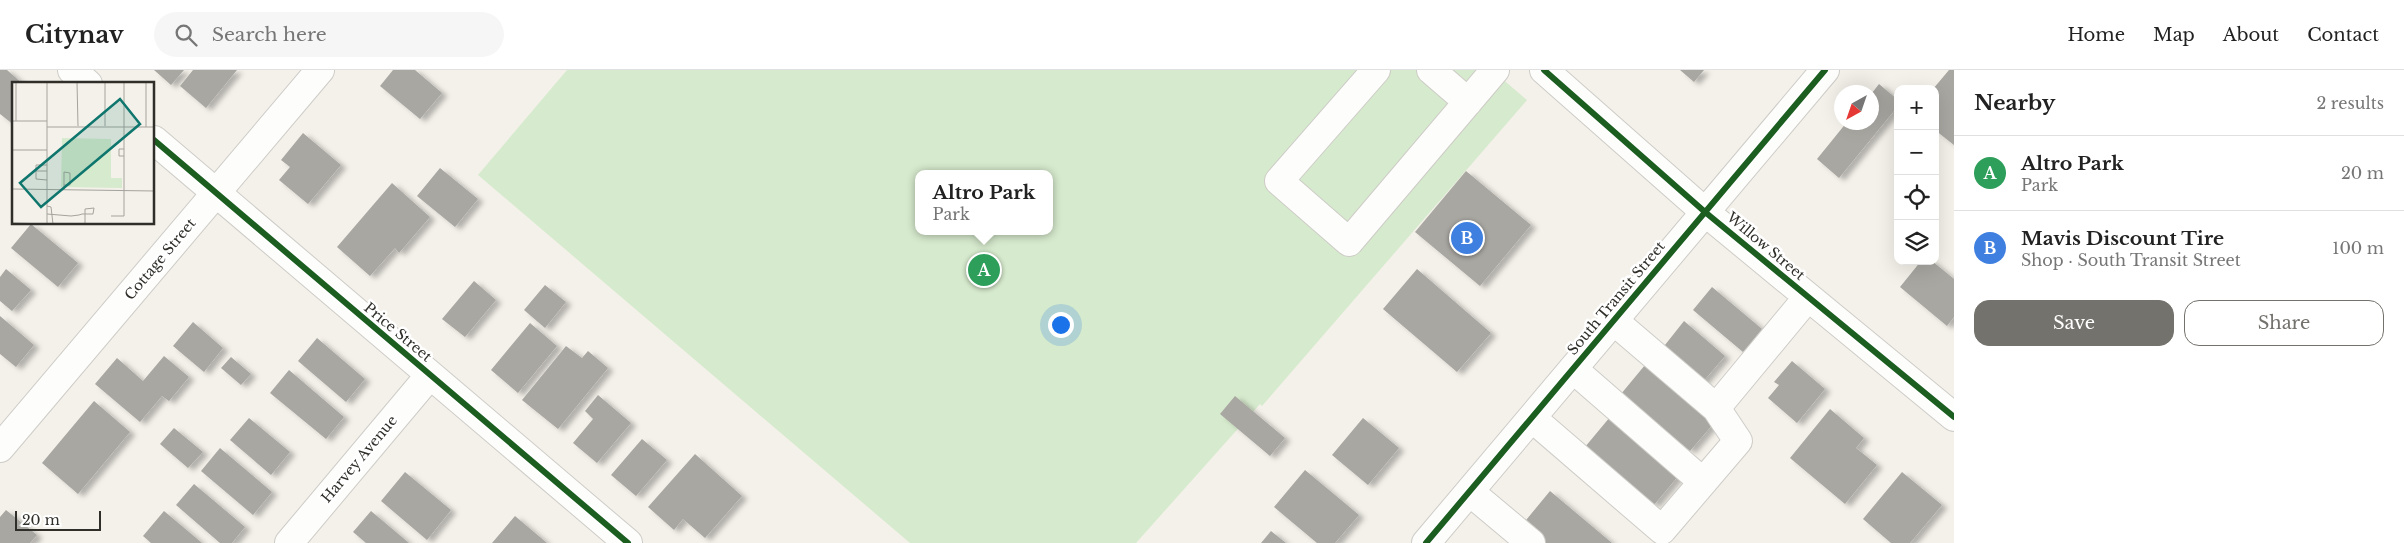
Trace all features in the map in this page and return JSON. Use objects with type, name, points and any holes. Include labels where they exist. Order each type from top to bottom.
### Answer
[{"type":"main road","points":[[72,70],[86,82]]},
{"type":"main road","name":"Cottage Street","points":[[0,448],[320,70]]},
{"type":"main road","points":[[1376,70],[1279,181],[1349,242],[1495,70]]},
{"type":"main road","points":[[1431,70],[1468,102]]},
{"type":"main road","name":"Willow Street","points":[[1544,70],[1706,212],[1954,417]]},
{"type":"main road","name":"South Transit Street","points":[[1426,543],[1825,70]]},
{"type":"main road","name":"Price Street","points":[[155,141],[628,543]]},
{"type":"main road","points":[[1716,408],[1808,297]]},
{"type":"main road","points":[[1532,418],[1657,537],[1738,441],[1716,408],[1614,321]]},
{"type":"main road","points":[[1573,368],[1703,482]]},
{"type":"main road","name":"Harvey Avenue","points":[[289,543],[430,375]]},
{"type":"main road","points":[[1470,492],[1531,543]]},
{"type":"green space","points":[[567,70],[1492,70],[1527,100],[1262,406],[1260,404],[1136,543],[910,543],[478,175]]},
{"type":"building","points":[[0,70],[7,70],[21,82],[12,82],[12,123],[0,114]]},
{"type":"building","points":[[154,70],[184,70],[171,85]]},
{"type":"building","points":[[193,70],[237,70],[206,108],[180,86]]},
{"type":"building","points":[[393,70],[415,70],[442,93],[420,119],[380,86]]},
{"type":"building","points":[[1680,70],[1704,70],[1694,82]]},
{"type":"building","points":[[1949,70],[1954,70],[1954,145],[1939,133],[1939,85],[1936,85]]},
{"type":"building","points":[[1879,84],[1894,97],[1894,111],[1879,129],[1879,85]]},
{"type":"building","points":[[1841,130],[1878,130],[1839,178],[1817,159]]},
{"type":"building","points":[[303,133],[341,165],[308,204],[279,180],[290,167],[281,160]]},
{"type":"building","points":[[440,168],[478,199],[455,227],[417,196]]},
{"type":"building","points":[[1466,171],[1531,225],[1480,286],[1415,232]]},
{"type":"building","points":[[392,183],[430,217],[399,253],[395,248],[370,276],[337,247]]},
{"type":"building","points":[[32,225],[78,263],[58,287],[11,248]]},
{"type":"building","points":[[1918,265],[1937,265],[1954,279],[1954,317],[1947,326],[1900,287]]},
{"type":"building","points":[[6,269],[31,290],[12,311],[0,301],[0,277]]},
{"type":"building","points":[[1417,269],[1491,333],[1457,372],[1383,309]]},
{"type":"building","points":[[474,281],[496,300],[465,337],[442,319]]},
{"type":"building","points":[[545,285],[566,302],[545,328],[524,310]]},
{"type":"building","points":[[1712,287],[1762,329],[1743,352],[1693,310]]},
{"type":"building","points":[[0,316],[34,345],[16,367],[0,354]]},
{"type":"building","points":[[1684,321],[1725,356],[1701,384],[1661,350]]},
{"type":"building","points":[[193,322],[223,348],[204,372],[173,346]]},
{"type":"building","points":[[530,323],[557,346],[518,393],[491,370]]},
{"type":"building","points":[[317,338],[365,379],[346,402],[298,361]]},
{"type":"building","points":[[566,346],[582,358],[588,351],[608,368],[558,429],[522,400]]},
{"type":"building","points":[[164,356],[189,377],[169,401],[162,396],[140,422],[95,384],[117,358],[143,381]]},
{"type":"building","points":[[231,357],[251,374],[241,385],[221,368]]},
{"type":"building","points":[[1792,361],[1825,389],[1797,423],[1768,398],[1779,385],[1774,382]]},
{"type":"building","points":[[1645,365],[1714,423],[1690,451],[1621,394]]},
{"type":"building","points":[[289,370],[344,417],[326,439],[270,393]]},
{"type":"building","points":[[598,395],[631,423],[597,463],[573,443],[593,419],[585,411]]},
{"type":"building","points":[[1235,396],[1285,438],[1270,456],[1220,414]]},
{"type":"building","points":[[94,401],[130,432],[78,494],[42,463]]},
{"type":"building","points":[[1830,409],[1864,438],[1856,448],[1877,465],[1845,504],[1790,458]]},
{"type":"building","points":[[1610,417],[1679,475],[1654,505],[1585,447]]},
{"type":"building","points":[[249,418],[290,452],[271,475],[230,440]]},
{"type":"building","points":[[1363,418],[1399,448],[1368,485],[1332,455]]},
{"type":"building","points":[[174,428],[203,452],[188,468],[160,444]]},
{"type":"building","points":[[642,439],[667,460],[636,496],[611,475]]},
{"type":"building","points":[[220,448],[272,492],[253,515],[201,471]]},
{"type":"building","points":[[695,454],[742,496],[705,538],[683,519],[674,530],[648,507]]},
{"type":"building","points":[[1305,470],[1359,515],[1335,543],[1317,543],[1274,507]]},
{"type":"building","points":[[405,472],[451,510],[427,540],[381,501]]},
{"type":"building","points":[[1902,472],[1942,505],[1910,543],[1891,543],[1863,519]]},
{"type":"building","points":[[194,484],[245,527],[232,543],[220,543],[176,505]]},
{"type":"building","points":[[1550,491],[1612,543],[1544,543],[1522,525]]},
{"type":"building","points":[[6,510],[37,535],[30,543],[0,543],[0,517]]},
{"type":"building","points":[[164,511],[202,543],[151,543],[143,536]]},
{"type":"building","points":[[371,511],[409,543],[366,543],[353,532]]},
{"type":"building","points":[[515,516],[547,543],[492,543]]},
{"type":"building","points":[[1271,531],[1286,543],[1261,543]]},
{"type":"cycle path","points":[[1544,70],[1705,212],[1954,417]]},
{"type":"cycle path","points":[[1426,543],[1825,70]]},
{"type":"cycle path","points":[[155,141],[628,543]]},
{"type":"place","name":"Mavis Discount Tire","points":[[1467,238]]},
{"type":"place","name":"Altro Park","points":[[984,270]]}]
